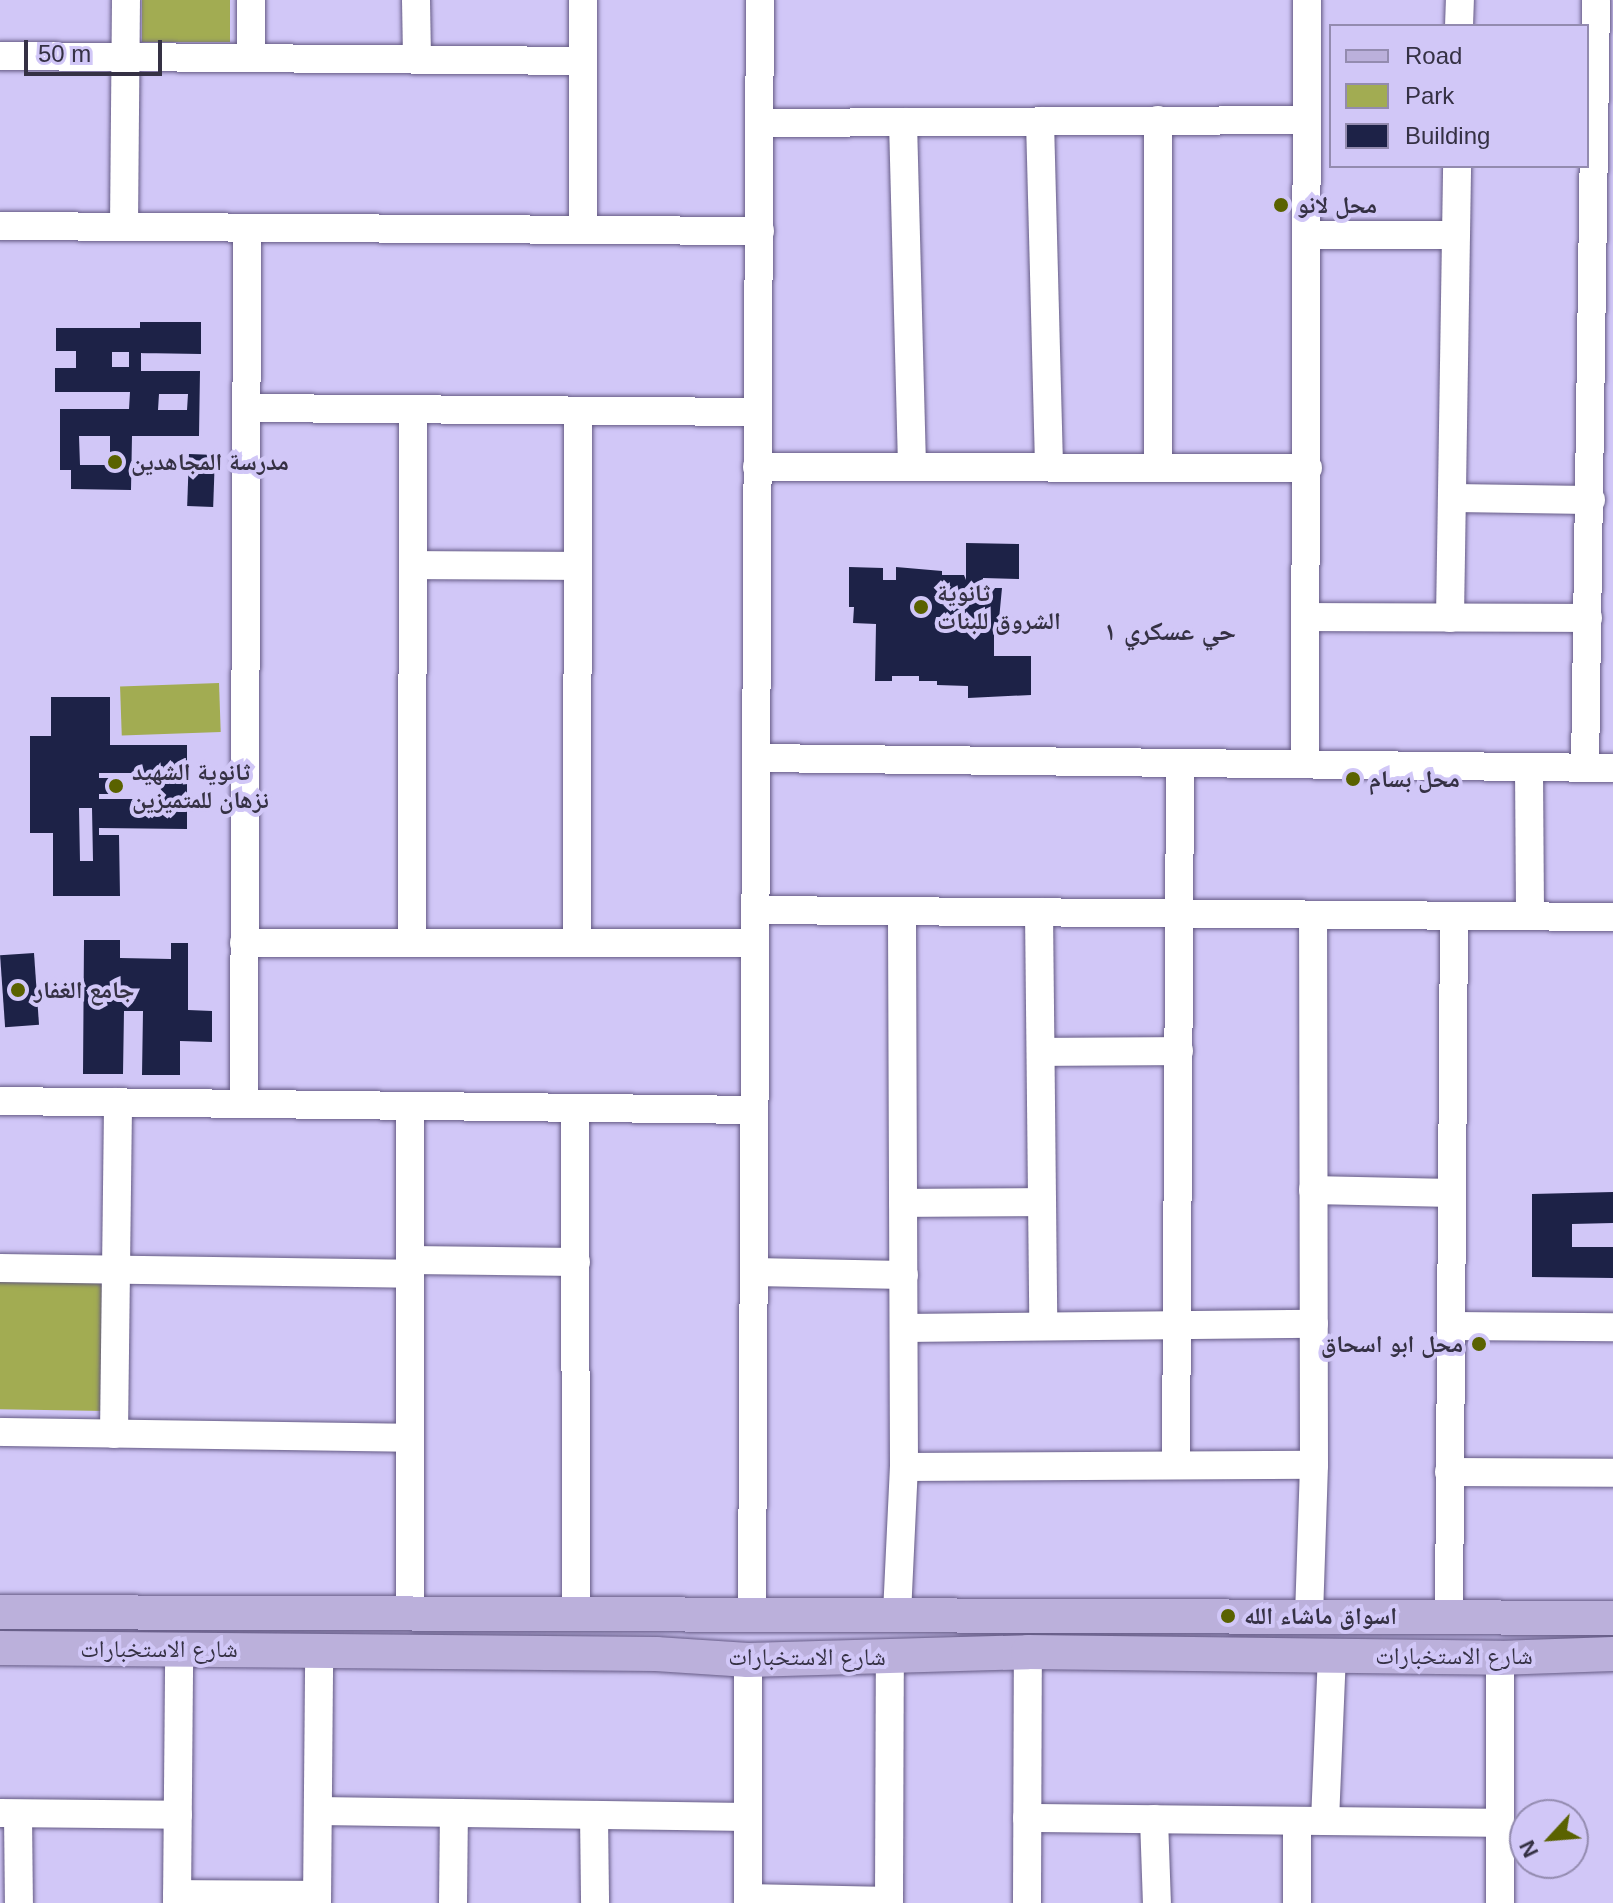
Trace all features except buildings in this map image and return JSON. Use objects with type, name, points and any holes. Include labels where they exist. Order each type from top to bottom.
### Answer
[{"type":"main road","name":"شارع الاستخبارات","points":[[0,1612],[1613,1618]]},
{"type":"main road","points":[[654,1615],[656,1654]]},
{"type":"main road","name":"شارع الاستخبارات","points":[[0,1648],[656,1654],[748,1660],[1028,1652],[1500,1658],[1613,1654]]},
{"type":"street","points":[[124,227],[126,0]]},
{"type":"street","points":[[251,0],[251,58]]},
{"type":"street","points":[[416,0],[417,59]]},
{"type":"street","points":[[583,0],[583,230]]},
{"type":"street","points":[[752,1615],[760,0]]},
{"type":"street","points":[[1305,764],[1307,0]]},
{"type":"street","points":[[1459,24],[1460,0]]},
{"type":"street","points":[[756,758],[1599,768],[1588,618],[1591,500],[1604,302],[1596,0]]},
{"type":"street","points":[[0,56],[583,61]]},
{"type":"street","points":[[1158,120],[1158,468]]},
{"type":"street","points":[[760,123],[1307,120]]},
{"type":"street","points":[[1040,121],[1049,467]]},
{"type":"street","points":[[903,122],[912,467]]},
{"type":"street","points":[[1450,618],[1457,168]]},
{"type":"street","points":[[0,226],[760,231]]},
{"type":"street","points":[[244,1104],[247,228]]},
{"type":"street","points":[[1307,235],[1456,235]]},
{"type":"street","points":[[248,408],[757,412]]},
{"type":"street","points":[[412,943],[413,409]]},
{"type":"street","points":[[577,943],[578,411]]},
{"type":"street","points":[[757,467],[1308,468]]},
{"type":"street","points":[[1452,498],[1591,500]]},
{"type":"street","points":[[413,565],[578,566]]},
{"type":"street","points":[[1306,617],[1588,618]]},
{"type":"street","points":[[1176,1465],[1180,763]]},
{"type":"street","points":[[1529,769],[1530,916]]},
{"type":"street","points":[[755,910],[1613,917]]},
{"type":"street","points":[[897,1614],[904,1467],[902,911]]},
{"type":"street","points":[[1039,912],[1043,1326]]},
{"type":"street","points":[[1309,1616],[1314,1465],[1313,915]]},
{"type":"street","points":[[1449,1616],[1454,917]]},
{"type":"street","points":[[244,943],[755,943]]},
{"type":"street","points":[[1041,1052],[1179,1051]]},
{"type":"street","points":[[0,1101],[754,1110]]},
{"type":"street","points":[[114,1434],[118,1102]]},
{"type":"street","points":[[410,1106],[410,1614]]},
{"type":"street","points":[[575,1108],[576,1615]]},
{"type":"street","points":[[1313,1190],[1451,1193]]},
{"type":"street","points":[[903,1203],[1042,1202]]},
{"type":"street","points":[[0,1268],[410,1267],[576,1262]]},
{"type":"street","points":[[754,1272],[904,1275]]},
{"type":"street","points":[[904,1328],[1314,1324]]},
{"type":"street","points":[[1451,1326],[1613,1327]]},
{"type":"street","points":[[0,1432],[410,1438]]},
{"type":"street","points":[[904,1467],[1314,1465]]},
{"type":"street","points":[[1449,1472],[1613,1473]]},
{"type":"street","points":[[179,1649],[177,1898],[317,1899],[319,1650]]},
{"type":"street","points":[[1027,1903],[1028,1652]]},
{"type":"street","points":[[748,1660],[748,1901],[889,1902],[890,1657]]},
{"type":"street","points":[[1297,1903],[1332,1657]]},
{"type":"street","points":[[1500,1658],[1500,1903]]},
{"type":"street","points":[[318,1811],[748,1817]]},
{"type":"street","points":[[19,1903],[9,1813],[178,1815]]},
{"type":"street","points":[[453,1903],[454,1813]]},
{"type":"street","points":[[594,1815],[595,1903]]},
{"type":"street","points":[[1027,1818],[1500,1823]]},
{"type":"street","points":[[1154,1819],[1157,1903]]},
{"type":"green space","points":[[142,0],[230,0],[230,42],[142,42]]},
{"type":"green space","points":[[219,683],[221,732],[122,735],[120,686]]},
{"type":"green space","points":[[0,1270],[107,1272],[105,1411],[0,1409]]},
{"type":"place","name":"محل لانو","points":[[1281,205]]},
{"type":"place","name":"مدرسة المجاهدين","points":[[115,462]]},
{"type":"place","name":"ثانوية الشروق للبنات","points":[[921,607]]},
{"type":"place","name":"محل بسام","points":[[1353,779]]},
{"type":"place","name":"ثانوية الشهيد نزهان للمتميزين","points":[[116,786]]},
{"type":"place","name":"جامع الغفار","points":[[18,990]]},
{"type":"place","name":"محل ابو اسحاق","points":[[1479,1344]]},
{"type":"place","name":"اسواق ماشاء الله","points":[[1228,1616]]},
{"type":"district","name":"حي عسكري ١","points":[[1170,632]]}]
